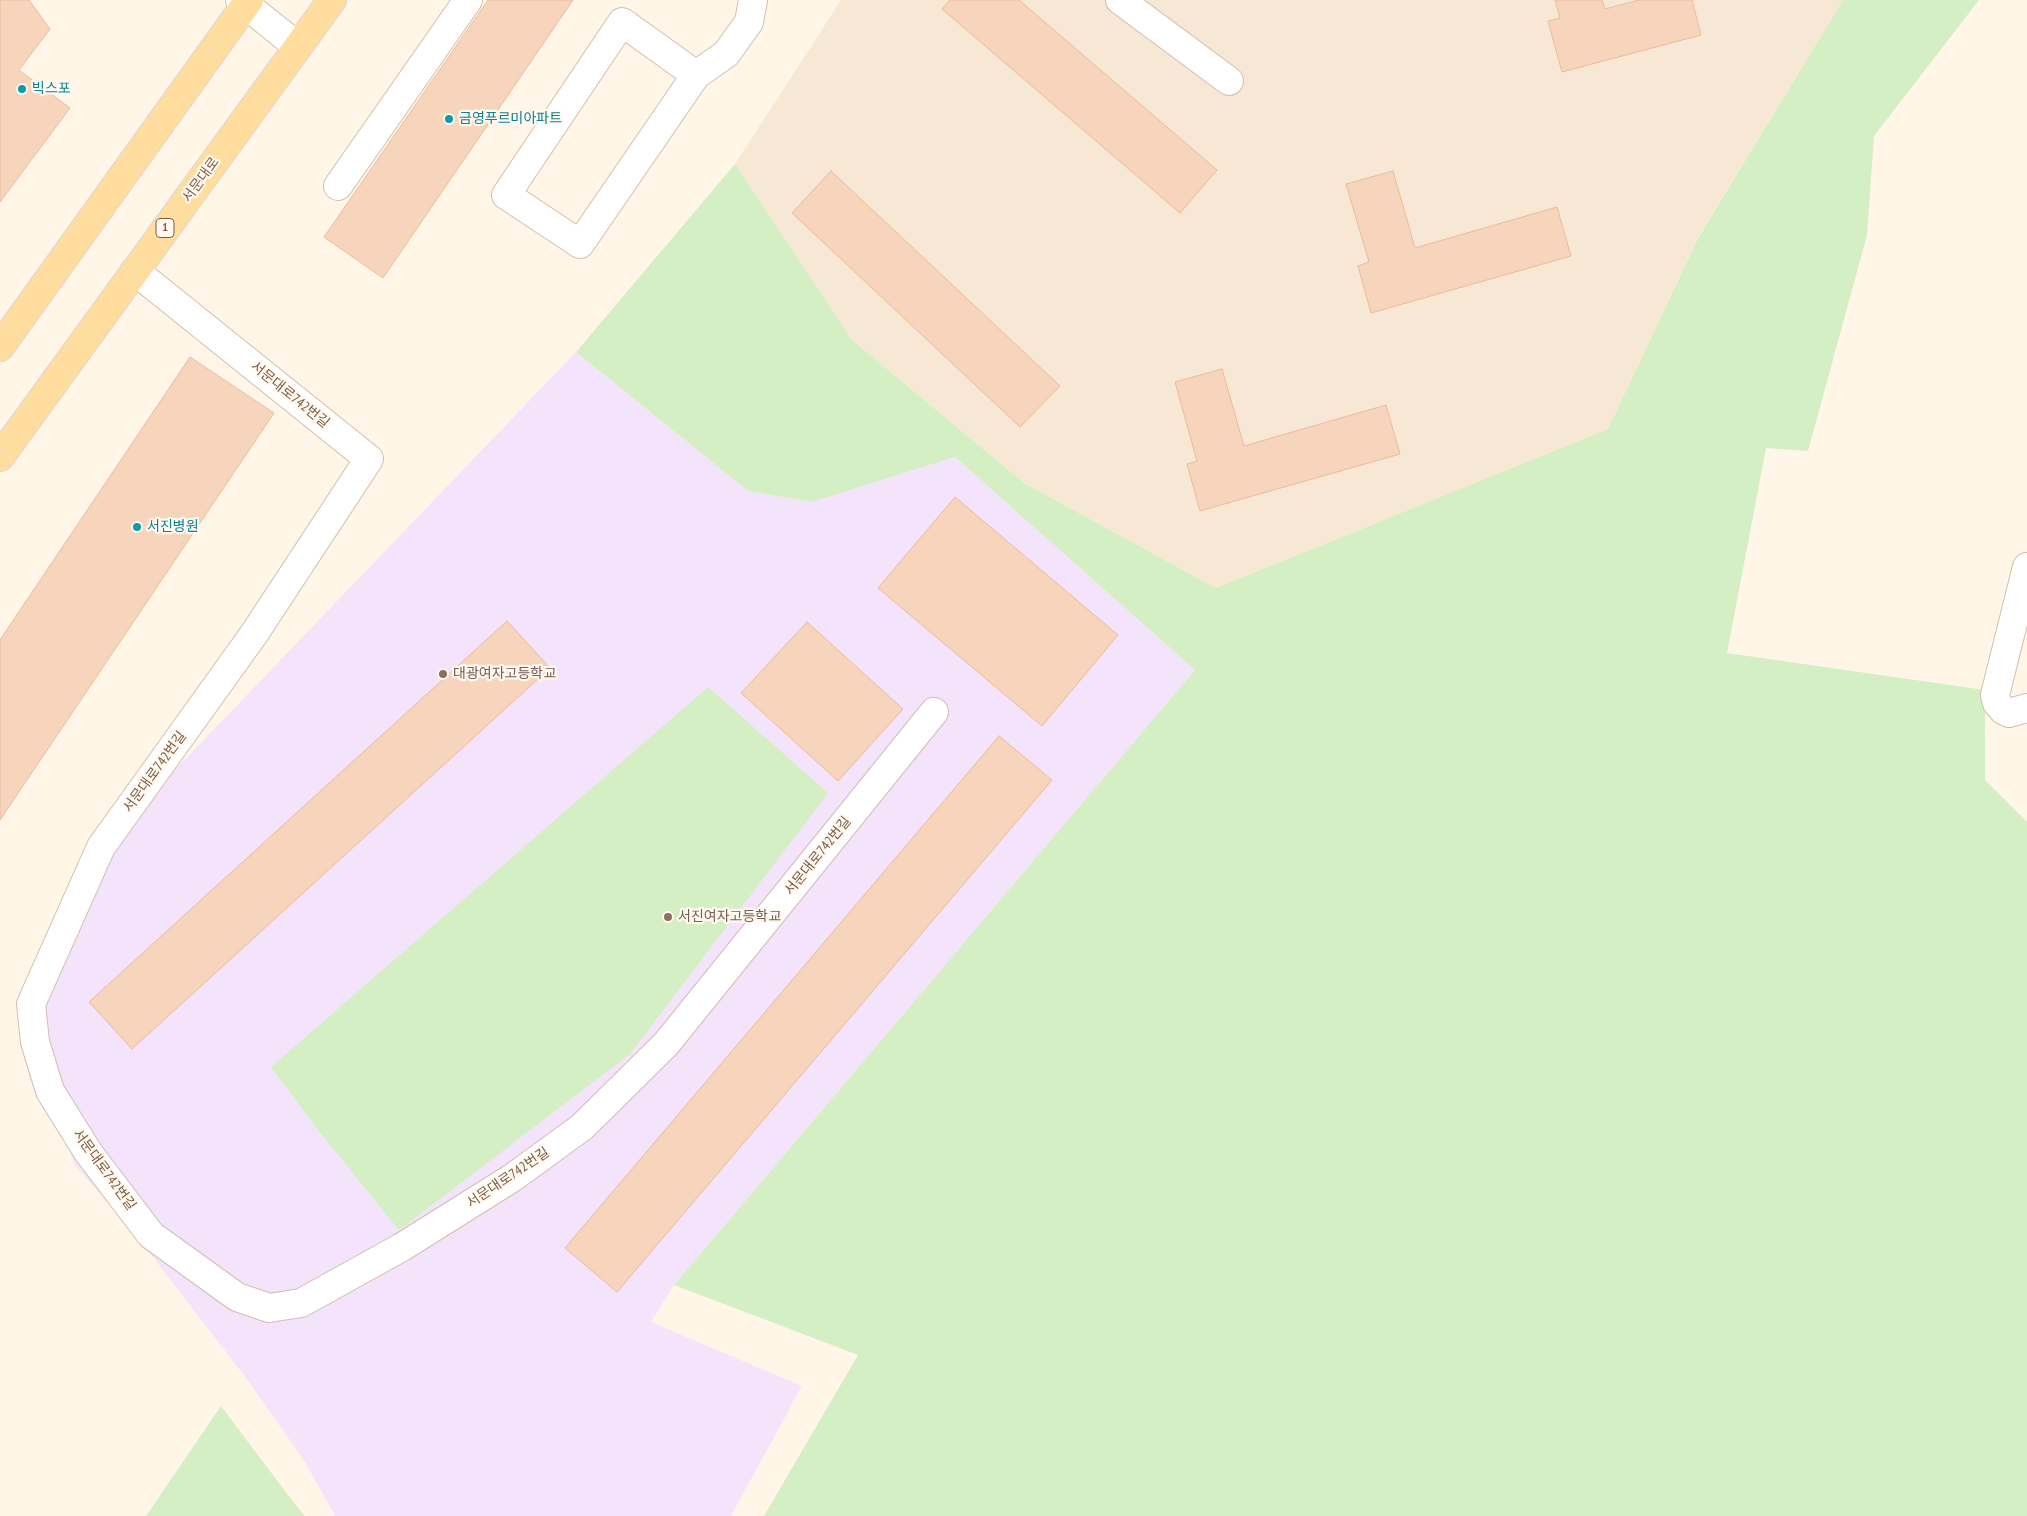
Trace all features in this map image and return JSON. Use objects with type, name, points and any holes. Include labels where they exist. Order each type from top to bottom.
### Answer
[{"type":"main road","name":"서문대로","points":[[0,457],[332,0]]},
{"type":"main road","points":[[0,347],[245,1]]},
{"type":"street","points":[[338,186],[468,0]]},
{"type":"street","points":[[696,75],[622,22],[506,195],[580,244],[696,75],[726,54],[749,22],[753,0]]},
{"type":"street","points":[[1120,0],[1229,81]]},
{"type":"street","points":[[245,1],[298,46]]},
{"type":"street","name":"서문대로742번길","points":[[134,271],[369,459],[254,634],[101,847],[31,1004],[35,1042],[50,1091],[88,1152],[150,1235],[237,1297],[269,1308],[301,1303],[427,1231],[512,1178],[582,1127],[666,1044],[934,712]]},
{"type":"street","points":[[2027,567],[1995,695],[1997,703],[2003,710],[2009,713],[2027,708]]},
{"type":"shaded area","points":[[841,0],[1843,0],[1698,237],[1608,429],[1216,588],[1024,483],[852,340],[735,164]]},
{"type":"shaded area","name":"서진여자고등학교","points":[[576,352],[748,491],[812,502],[955,457],[1195,670],[674,1285],[651,1322],[802,1386],[731,1516],[335,1516],[305,1462],[249,1382],[139,1239],[74,1164],[50,1091],[31,1004],[101,847]]},
{"type":"green space","points":[[1843,0],[1979,0],[1874,136],[1867,235],[1808,451],[1766,448],[1727,653],[1985,690],[1985,780],[2027,822],[2027,1516],[764,1516],[858,1355],[674,1285],[1195,670],[955,457],[812,502],[748,491],[576,352],[735,164],[852,340],[1024,483],[1216,588],[1608,429],[1698,238]]},
{"type":"green space","points":[[708,687],[828,793],[630,1054],[399,1230],[318,1130],[271,1067]]},
{"type":"green space","points":[[221,1406],[291,1499],[305,1516],[146,1516]]},
{"type":"building","name":"빅스포","points":[[0,0],[29,0],[50,29],[19,70],[70,108],[0,202]]},
{"type":"building","name":"금영푸르미아파트","points":[[488,0],[573,0],[383,278],[324,237]]},
{"type":"building","points":[[950,0],[1019,0],[1217,170],[1180,213],[942,9]]},
{"type":"building","points":[[1555,0],[1602,0],[1605,9],[1639,0],[1692,0],[1701,35],[1562,72],[1548,21],[1560,18]]},
{"type":"building","points":[[831,171],[1060,386],[1020,427],[792,213]]},
{"type":"building","points":[[1393,171],[1415,248],[1557,207],[1571,256],[1371,313],[1358,266],[1369,262],[1346,184]]},
{"type":"building","name":"서진병원","points":[[190,357],[274,413],[0,820],[0,640]]},
{"type":"building","points":[[1222,369],[1244,446],[1386,405],[1400,454],[1200,511],[1187,464],[1197,461],[1175,382]]},
{"type":"building","points":[[955,497],[1118,635],[1042,726],[878,588]]},
{"type":"building","points":[[507,621],[550,668],[132,1049],[89,1002]]},
{"type":"building","points":[[807,622],[903,709],[838,781],[741,693]]},
{"type":"building","points":[[999,736],[1052,780],[617,1292],[565,1248]]},
{"type":"place","name":"빅스포","points":[[22,89]]},
{"type":"place","name":"금영푸르미아파트","points":[[449,119]]},
{"type":"place","name":"서진병원","points":[[137,527]]},
{"type":"place","name":"대광여자고등학교","points":[[443,674]]},
{"type":"place","name":"서진여자고등학교","points":[[668,917]]}]
